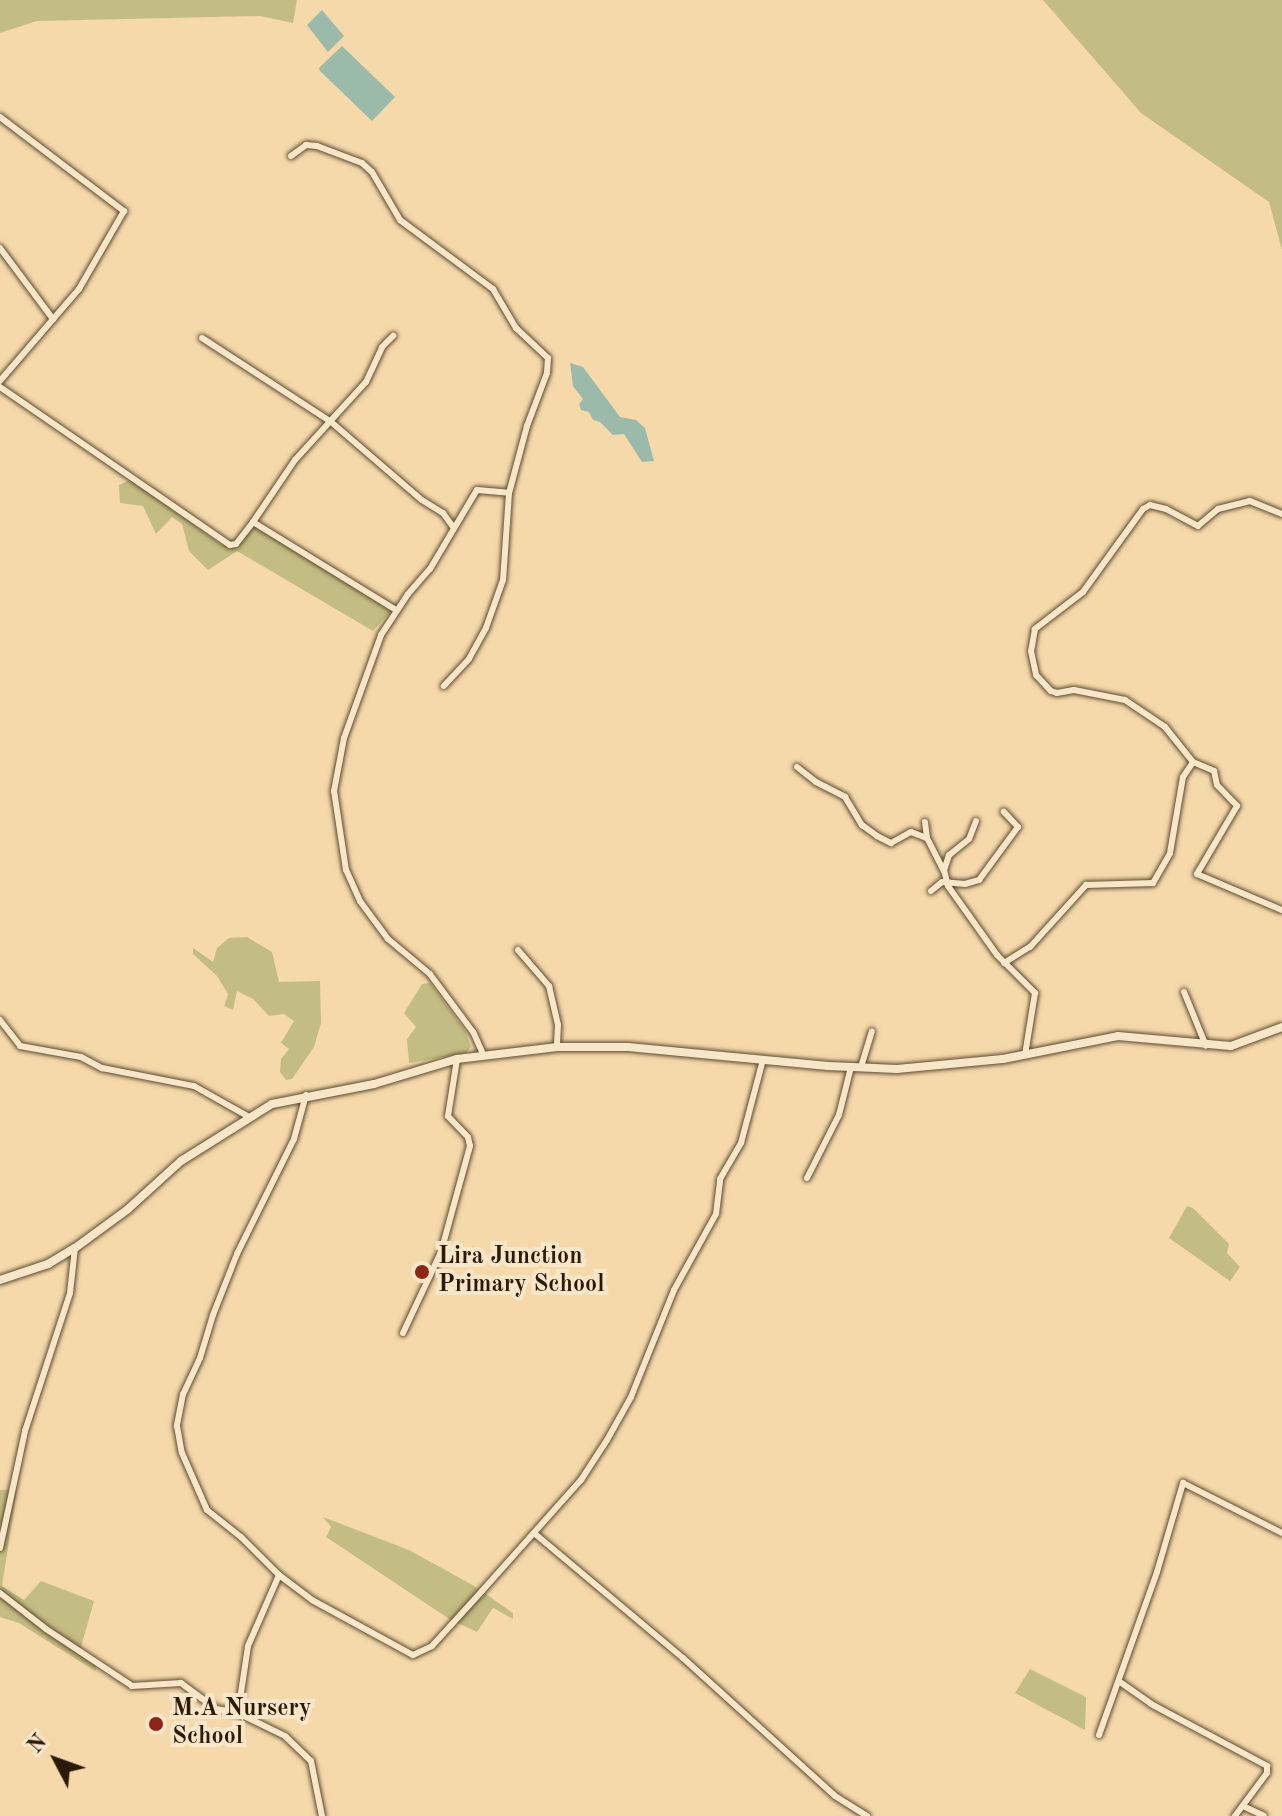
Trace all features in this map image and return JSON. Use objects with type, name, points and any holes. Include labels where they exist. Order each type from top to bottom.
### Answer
[{"type":"street","points":[[0,117],[124,211],[79,289],[0,384],[230,545],[236,544],[253,522],[295,460],[366,382],[382,347],[393,336]]},
{"type":"street","points":[[291,156],[306,145],[317,146],[362,163],[372,172],[400,220],[493,289],[516,328],[548,358],[547,373],[527,426],[509,493],[505,569],[491,617],[469,659],[444,686]]},
{"type":"street","points":[[0,248],[53,319]]},
{"type":"street","points":[[202,338],[330,421],[422,500],[443,513],[453,527]]},
{"type":"street","points":[[483,1054],[473,1032],[430,974],[374,925],[346,870],[334,791],[338,766],[372,656],[396,610],[430,569],[477,490],[509,493]]},
{"type":"street","points":[[1282,514],[1250,501],[1223,506],[1198,526],[1166,509],[1150,505],[1132,521],[1083,592],[1035,629],[1032,666],[1051,691],[1074,690],[1125,700],[1165,727],[1193,762],[1214,771],[1217,785],[1237,806],[1197,874],[1282,910]]},
{"type":"street","points":[[253,522],[396,610]]},
{"type":"street","points":[[1004,963],[1030,947],[1086,885],[1153,883],[1170,853],[1183,777],[1193,762]]},
{"type":"street","points":[[797,767],[816,782],[845,797],[862,825],[877,836],[891,843],[911,832],[927,838]]},
{"type":"street","points":[[931,891],[945,883],[979,880],[1007,847],[1018,827],[1004,812]]},
{"type":"street","points":[[976,821],[969,839],[949,855],[944,870],[945,883],[1004,963],[1035,993],[1025,1055]]},
{"type":"street","points":[[925,822],[927,838],[944,870]]},
{"type":"street","points":[[518,950],[549,986],[557,1015],[557,1047]]},
{"type":"street","points":[[1184,992],[1206,1046]]},
{"type":"street","points":[[0,1020],[20,1046],[81,1057],[102,1068],[194,1086],[249,1117]]},
{"type":"street","points":[[0,1280],[48,1264],[75,1248],[128,1209],[181,1161],[272,1104],[374,1084],[457,1059],[557,1047],[628,1047],[851,1067],[914,1068],[1025,1055],[1118,1036],[1148,1036],[1206,1046],[1231,1046],[1282,1027]]},
{"type":"street","points":[[861,1067],[872,1032]]},
{"type":"street","points":[[403,1333],[441,1252],[470,1146],[468,1137],[448,1116],[457,1059]]},
{"type":"street","points":[[306,1095],[294,1139],[240,1248],[213,1315],[200,1358],[180,1402],[177,1426],[185,1465],[207,1510],[236,1532],[279,1575],[312,1600],[400,1651],[418,1654],[444,1633],[589,1470],[631,1397],[674,1290],[716,1214],[720,1179],[741,1143],[763,1060]]},
{"type":"street","points":[[807,1178],[839,1115],[851,1067]]},
{"type":"street","points":[[0,1548],[25,1431],[70,1293],[75,1248]]},
{"type":"street","points":[[1099,1735],[1120,1682],[1183,1483],[1282,1533]]},
{"type":"street","points":[[534,1533],[683,1658],[835,1796],[867,1816]]},
{"type":"street","points":[[238,1713],[248,1646],[279,1575]]},
{"type":"street","points":[[0,1593],[132,1686],[181,1683],[216,1709],[238,1713],[275,1729],[307,1755],[313,1765],[322,1816]]},
{"type":"street","points":[[1120,1682],[1169,1714],[1265,1764],[1267,1773],[1235,1816]]},
{"type":"street","points":[[1243,1806],[1264,1816]]},
{"type":"shaded area","points":[[0,0],[297,0],[293,23],[260,16],[37,21],[0,33]]},
{"type":"shaded area","points":[[1043,0],[1282,0],[1282,250],[1269,202],[1141,113]]},
{"type":"shaded area","points":[[322,10],[344,36],[328,52],[307,25]]},
{"type":"shaded area","points":[[342,46],[395,97],[372,121],[320,71],[319,68]]},
{"type":"shaded area","points":[[570,363],[583,367],[620,417],[636,420],[645,428],[654,461],[642,462],[624,434],[613,435],[600,422],[593,420],[589,412],[581,410],[579,404],[583,399],[573,386]]},
{"type":"shaded area","points":[[130,480],[222,545],[237,540],[253,524],[391,611],[373,631],[237,551],[208,570],[189,551],[182,524],[172,517],[156,534],[143,506],[120,503],[119,485]]},
{"type":"shaded area","points":[[247,937],[272,952],[279,982],[320,981],[321,1023],[314,1047],[292,1079],[286,1080],[280,1072],[281,1059],[289,1049],[281,1043],[294,1021],[284,1014],[269,1016],[253,999],[237,991],[233,1010],[224,1006],[228,994],[217,976],[193,954],[193,948],[213,962],[217,948],[229,938]]},
{"type":"shaded area","points":[[430,983],[466,1032],[471,1047],[466,1053],[409,1063],[407,1039],[416,1027],[404,1013],[422,984]]},
{"type":"shaded area","points":[[1187,1206],[1193,1208],[1229,1244],[1227,1253],[1240,1267],[1230,1281],[1169,1238]]},
{"type":"shaded area","points":[[17,1489],[2,1586],[24,1600],[41,1581],[94,1601],[79,1654],[97,1667],[95,1671],[19,1623],[0,1617],[0,1490]]},
{"type":"shaded area","points":[[323,1517],[409,1550],[476,1587],[513,1613],[513,1619],[493,1608],[477,1632],[451,1620],[326,1537],[331,1527]]},
{"type":"shaded area","points":[[1030,1669],[1086,1697],[1085,1730],[1015,1693]]},
{"type":"place","name":"Lira Junction Primary School","points":[[422,1272]]},
{"type":"place","name":"M.A Nursery School","points":[[156,1724]]}]
